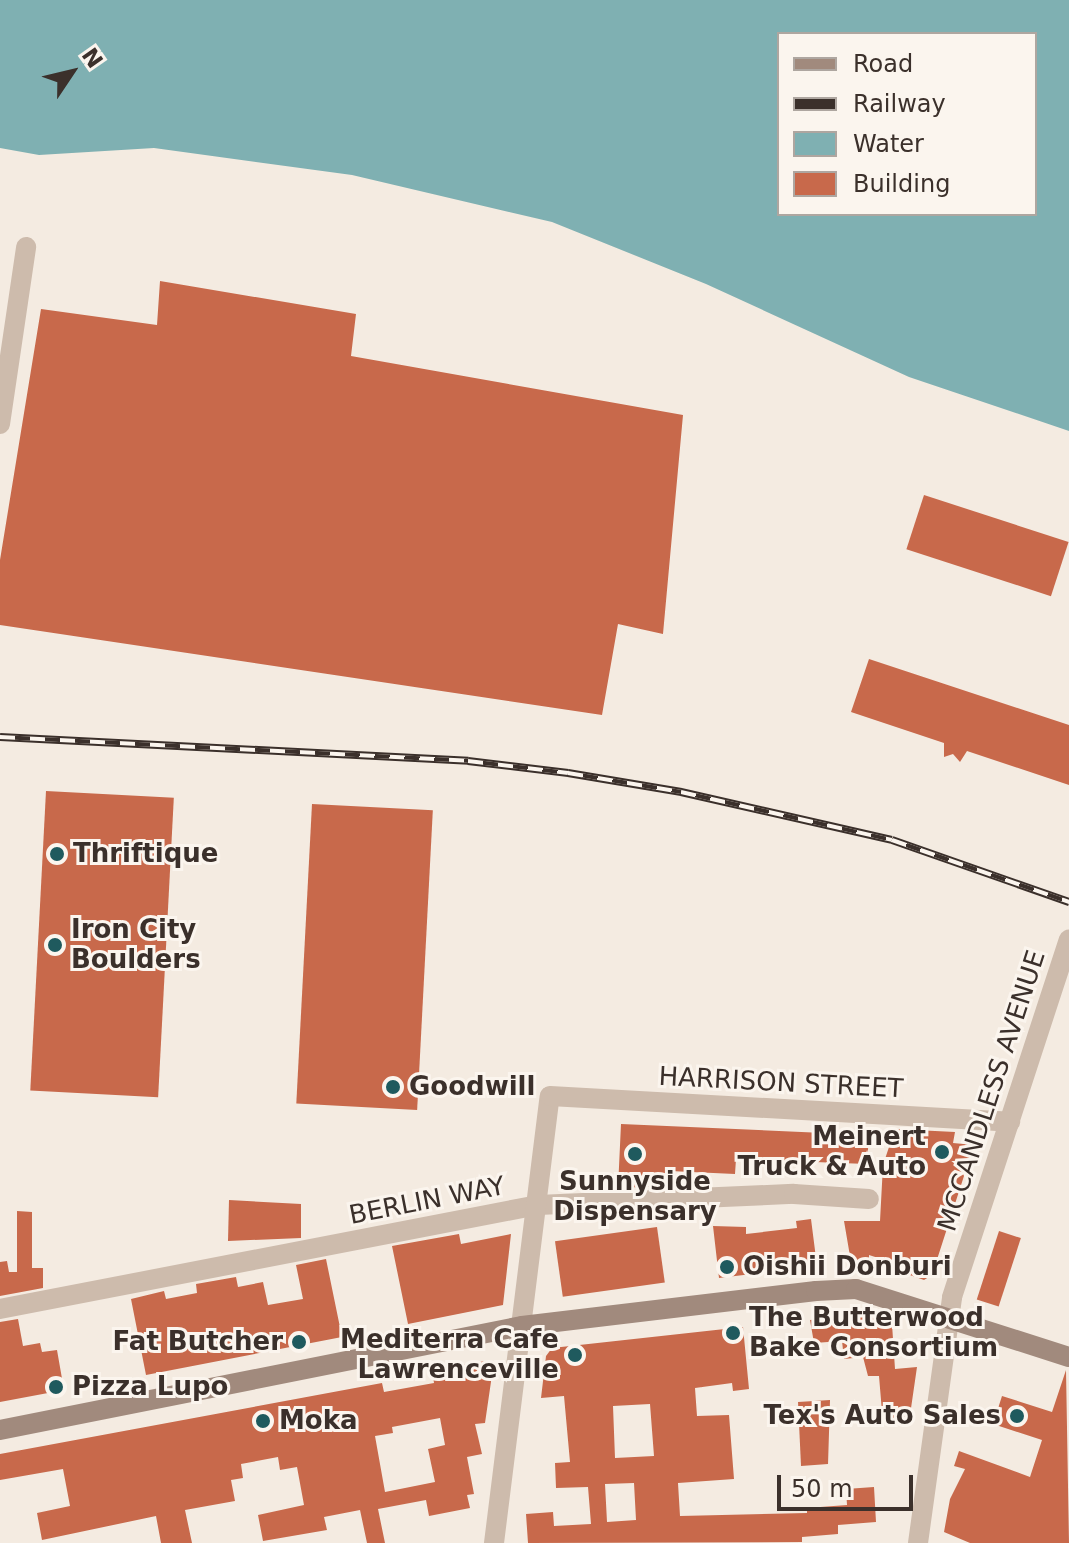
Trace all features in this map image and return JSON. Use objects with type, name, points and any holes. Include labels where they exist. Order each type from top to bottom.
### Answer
[{"type":"main road","points":[[0,1430],[522,1326],[856,1289],[1069,1357]]},
{"type":"street","points":[[0,424],[26,247]]},
{"type":"street","name":"MCCANDLESS AVENUE","points":[[918,1543],[949,1317],[1069,940]]},
{"type":"street","name":"HARRISON STREET","points":[[538,1205],[550,1096],[1010,1122]]},
{"type":"street","name":"BERLIN WAY","points":[[0,1309],[538,1205],[794,1194],[869,1199]]},
{"type":"street","points":[[494,1543],[538,1205]]},
{"type":"water","points":[[0,0],[1069,0],[1069,431],[909,377],[706,284],[552,222],[352,175],[154,148],[39,155],[0,148]]},
{"type":"building","points":[[160,281],[356,314],[351,356],[683,415],[663,634],[618,624],[602,715],[0,625],[0,560],[41,309],[157,325]]},
{"type":"building","points":[[924,495],[1069,542],[1051,596],[906,549]]},
{"type":"building","points":[[869,659],[1069,725],[1069,785],[967,751],[960,762],[953,754],[944,757],[944,743],[851,712]]},
{"type":"building","points":[[46,791],[174,798],[158,1097],[30,1091]]},
{"type":"building","points":[[312,804],[433,810],[417,1110],[296,1104]]},
{"type":"building","points":[[621,1124],[869,1135],[867,1164],[736,1159],[735,1174],[670,1171],[668,1186],[618,1188]]},
{"type":"building","points":[[895,1129],[955,1132],[953,1143],[974,1145],[932,1275],[924,1280],[907,1274],[903,1266],[869,1255],[869,1262],[851,1262],[844,1221],[880,1221],[883,1165]]},
{"type":"building","points":[[229,1200],[301,1204],[301,1238],[228,1241]]},
{"type":"building","points":[[17,1211],[32,1212],[32,1268],[43,1268],[43,1288],[0,1296],[0,1262],[7,1261],[9,1272],[17,1272]]},
{"type":"building","points":[[811,1219],[817,1266],[719,1278],[713,1226],[746,1227],[746,1234],[797,1228],[796,1221]]},
{"type":"building","points":[[657,1227],[665,1282],[563,1297],[555,1241]]},
{"type":"building","points":[[999,1231],[1021,1238],[999,1307],[977,1299]]},
{"type":"building","points":[[459,1234],[461,1244],[511,1234],[503,1305],[408,1324],[392,1246]]},
{"type":"building","points":[[326,1259],[342,1337],[146,1375],[131,1299],[164,1291],[166,1299],[197,1293],[196,1284],[236,1277],[238,1287],[263,1282],[268,1305],[303,1299],[296,1265]]},
{"type":"building","points":[[862,1314],[892,1324],[895,1369],[917,1367],[909,1422],[883,1424],[879,1376],[868,1376],[863,1357],[844,1359],[842,1341],[814,1343],[810,1320]]},
{"type":"building","points":[[18,1319],[23,1346],[40,1343],[42,1352],[57,1350],[64,1390],[0,1402],[0,1322]]},
{"type":"building","points":[[743,1327],[749,1389],[733,1391],[732,1383],[695,1388],[697,1416],[729,1415],[734,1479],[678,1483],[680,1516],[807,1513],[807,1508],[847,1505],[846,1489],[874,1487],[876,1522],[838,1525],[838,1534],[802,1537],[802,1542],[528,1543],[526,1514],[553,1512],[554,1526],[591,1524],[588,1487],[556,1488],[555,1463],[570,1462],[564,1396],[541,1398],[546,1356],[552,1348]],"holes":[[[650,1404],[654,1456],[615,1458],[613,1406]],[[634,1483],[636,1520],[607,1522],[605,1484]]]},
{"type":"building","points":[[485,1361],[493,1368],[485,1423],[475,1424],[482,1454],[467,1457],[474,1494],[467,1495],[470,1508],[429,1516],[426,1500],[378,1509],[385,1543],[367,1543],[360,1510],[324,1517],[327,1530],[263,1541],[258,1515],[304,1505],[297,1467],[280,1470],[278,1457],[241,1464],[243,1478],[231,1480],[235,1501],[185,1510],[192,1543],[161,1543],[156,1516],[42,1540],[37,1513],[70,1506],[63,1469],[0,1480],[0,1454],[382,1383],[384,1392],[434,1383],[432,1370]],"holes":[[[440,1418],[445,1445],[428,1449],[435,1482],[385,1492],[375,1436],[393,1433],[392,1427]]]},
{"type":"building","points":[[1066,1370],[1069,1543],[970,1543],[944,1532],[950,1499],[965,1469],[954,1466],[959,1451],[1030,1477],[1042,1440],[993,1424],[1002,1396],[1052,1412]]},
{"type":"building","points":[[830,1400],[828,1464],[801,1466],[798,1402]]},
{"type":"railway","points":[[0,737],[468,761],[568,773],[681,792],[892,840],[1069,902]]},
{"type":"place","name":"Thriftique","points":[[57,854]]},
{"type":"place","name":"Iron City Boulders","points":[[55,945]]},
{"type":"place","name":"Goodwill","points":[[393,1087]]},
{"type":"place","name":"Meinert Truck & Auto","points":[[942,1152]]},
{"type":"place","name":"Sunnyside Dispensary","points":[[635,1154]]},
{"type":"place","name":"Oishii Donburi","points":[[727,1267]]},
{"type":"place","name":"The Butterwood Bake Consortium","points":[[733,1333]]},
{"type":"place","name":"Fat Butcher","points":[[299,1342]]},
{"type":"place","name":"Mediterra Cafe Lawrenceville","points":[[575,1355]]},
{"type":"place","name":"Pizza Lupo","points":[[56,1387]]},
{"type":"place","name":"Tex's Auto Sales","points":[[1017,1416]]},
{"type":"place","name":"Moka","points":[[263,1421]]}]
